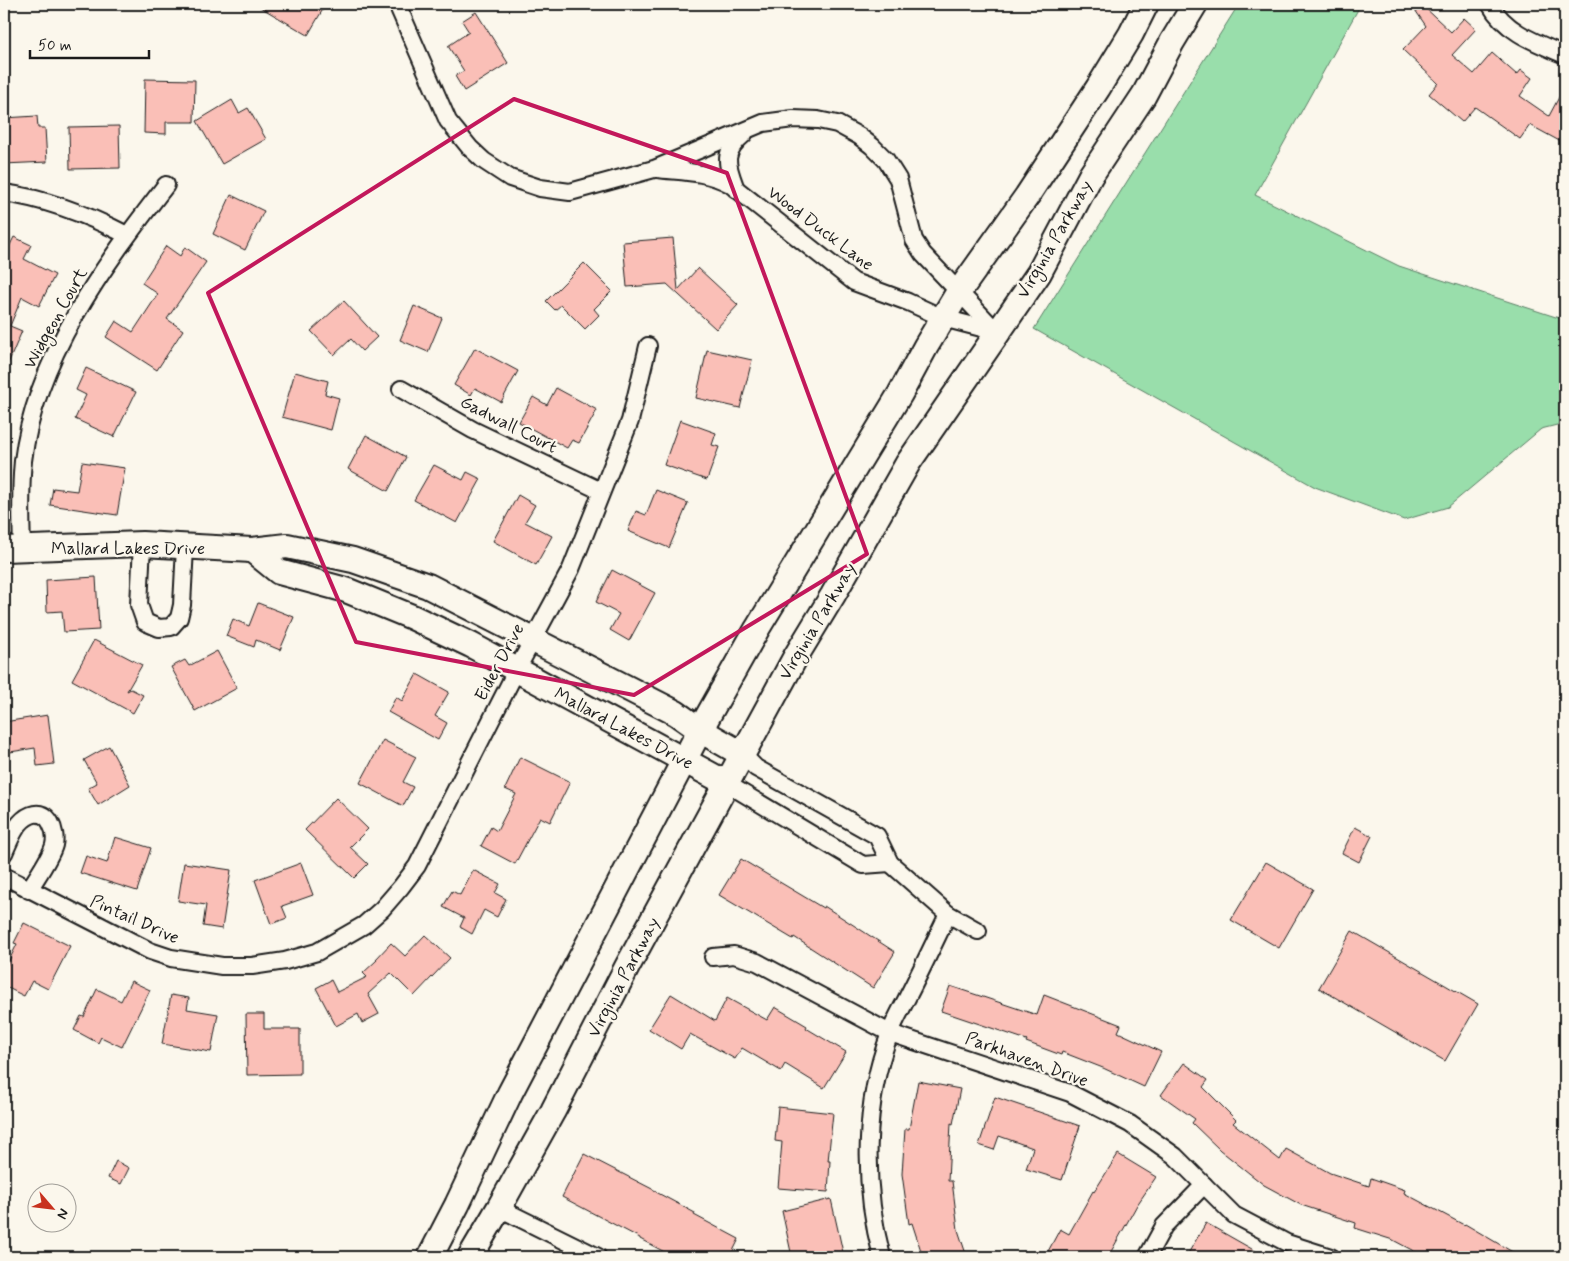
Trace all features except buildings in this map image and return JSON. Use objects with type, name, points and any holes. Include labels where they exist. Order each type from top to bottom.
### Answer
[{"type":"main road","points":[[430,1257],[457,1205],[510,1092],[700,730],[757,629],[900,394],[958,293],[1027,196],[1098,88],[1131,34],[1146,4]]},
{"type":"main road","name":"Virginia Parkway","points":[[470,1257],[553,1111],[726,783],[796,656],[908,463],[1039,273],[1091,175],[1144,95],[1195,4]]},
{"type":"main road","name":"Mallard Lakes Drive","points":[[13,548],[142,544],[252,550],[287,546],[353,560],[428,586],[534,638],[676,713],[700,730],[742,754]]},
{"type":"main road","name":"Mallard Lakes Drive","points":[[252,550],[280,572],[346,590],[471,646],[726,783]]},
{"type":"street","name":"Wood Duck Lane","points":[[397,4],[448,121],[470,148],[484,161],[510,178],[540,188],[570,192],[654,169],[763,123],[793,119],[818,120],[837,124],[859,136],[886,160],[898,179],[914,240],[923,254],[997,332]]},
{"type":"street","points":[[1490,4],[1508,27],[1565,55]]},
{"type":"street","name":"Wood Duck Lane","points":[[736,189],[727,165],[729,152],[735,141],[749,129]]},
{"type":"street","name":"Wood Duck Lane","points":[[654,169],[707,174],[718,178],[736,189],[854,282],[908,302],[943,318],[997,332]]},
{"type":"street","name":"Widgeon Court","points":[[13,548],[23,459],[31,419],[41,384],[56,350],[74,317],[127,234],[166,185]]},
{"type":"street","points":[[4,193],[23,196],[77,211],[127,234]]},
{"type":"street","name":"Eider Drive","points":[[317,952],[364,925],[388,902],[417,866],[516,671],[571,569],[630,422],[648,346]]},
{"type":"street","name":"Gadwall Court","points":[[400,389],[473,430],[601,491]]},
{"type":"street","points":[[142,544],[139,605],[146,622],[159,628],[171,628],[179,618],[182,604],[185,546]]},
{"type":"street","points":[[742,754],[756,768],[877,836],[890,863],[948,914],[978,932]]},
{"type":"street","name":"Mallard Lakes Drive","points":[[726,783],[863,866],[890,863]]},
{"type":"street","points":[[4,853],[17,826],[31,815],[42,814],[51,821],[56,833],[54,847],[30,890]]},
{"type":"street","name":"Pintail Drive","points":[[4,876],[126,940],[171,958],[222,966],[252,966],[284,961],[317,952]]},
{"type":"street","points":[[882,1257],[876,1235],[869,1180],[869,1142],[874,1094],[890,1033],[948,914]]},
{"type":"street","name":"Parkhaven Drive","points":[[713,957],[734,954],[757,962],[890,1033],[1070,1093],[1130,1124],[1175,1156],[1234,1215],[1288,1243],[1331,1257]]},
{"type":"street","points":[[1146,1257],[1164,1226],[1204,1185]]},
{"type":"street","points":[[499,1208],[598,1257]]},
{"type":"highlighted area","points":[[514,99],[727,173],[867,554],[634,695],[356,642],[208,293]]},
{"type":"green space","points":[[1239,4],[1361,4],[1255,195],[1399,266],[1565,320],[1565,423],[1541,429],[1448,507],[1404,520],[1315,487],[1034,329]]}]
